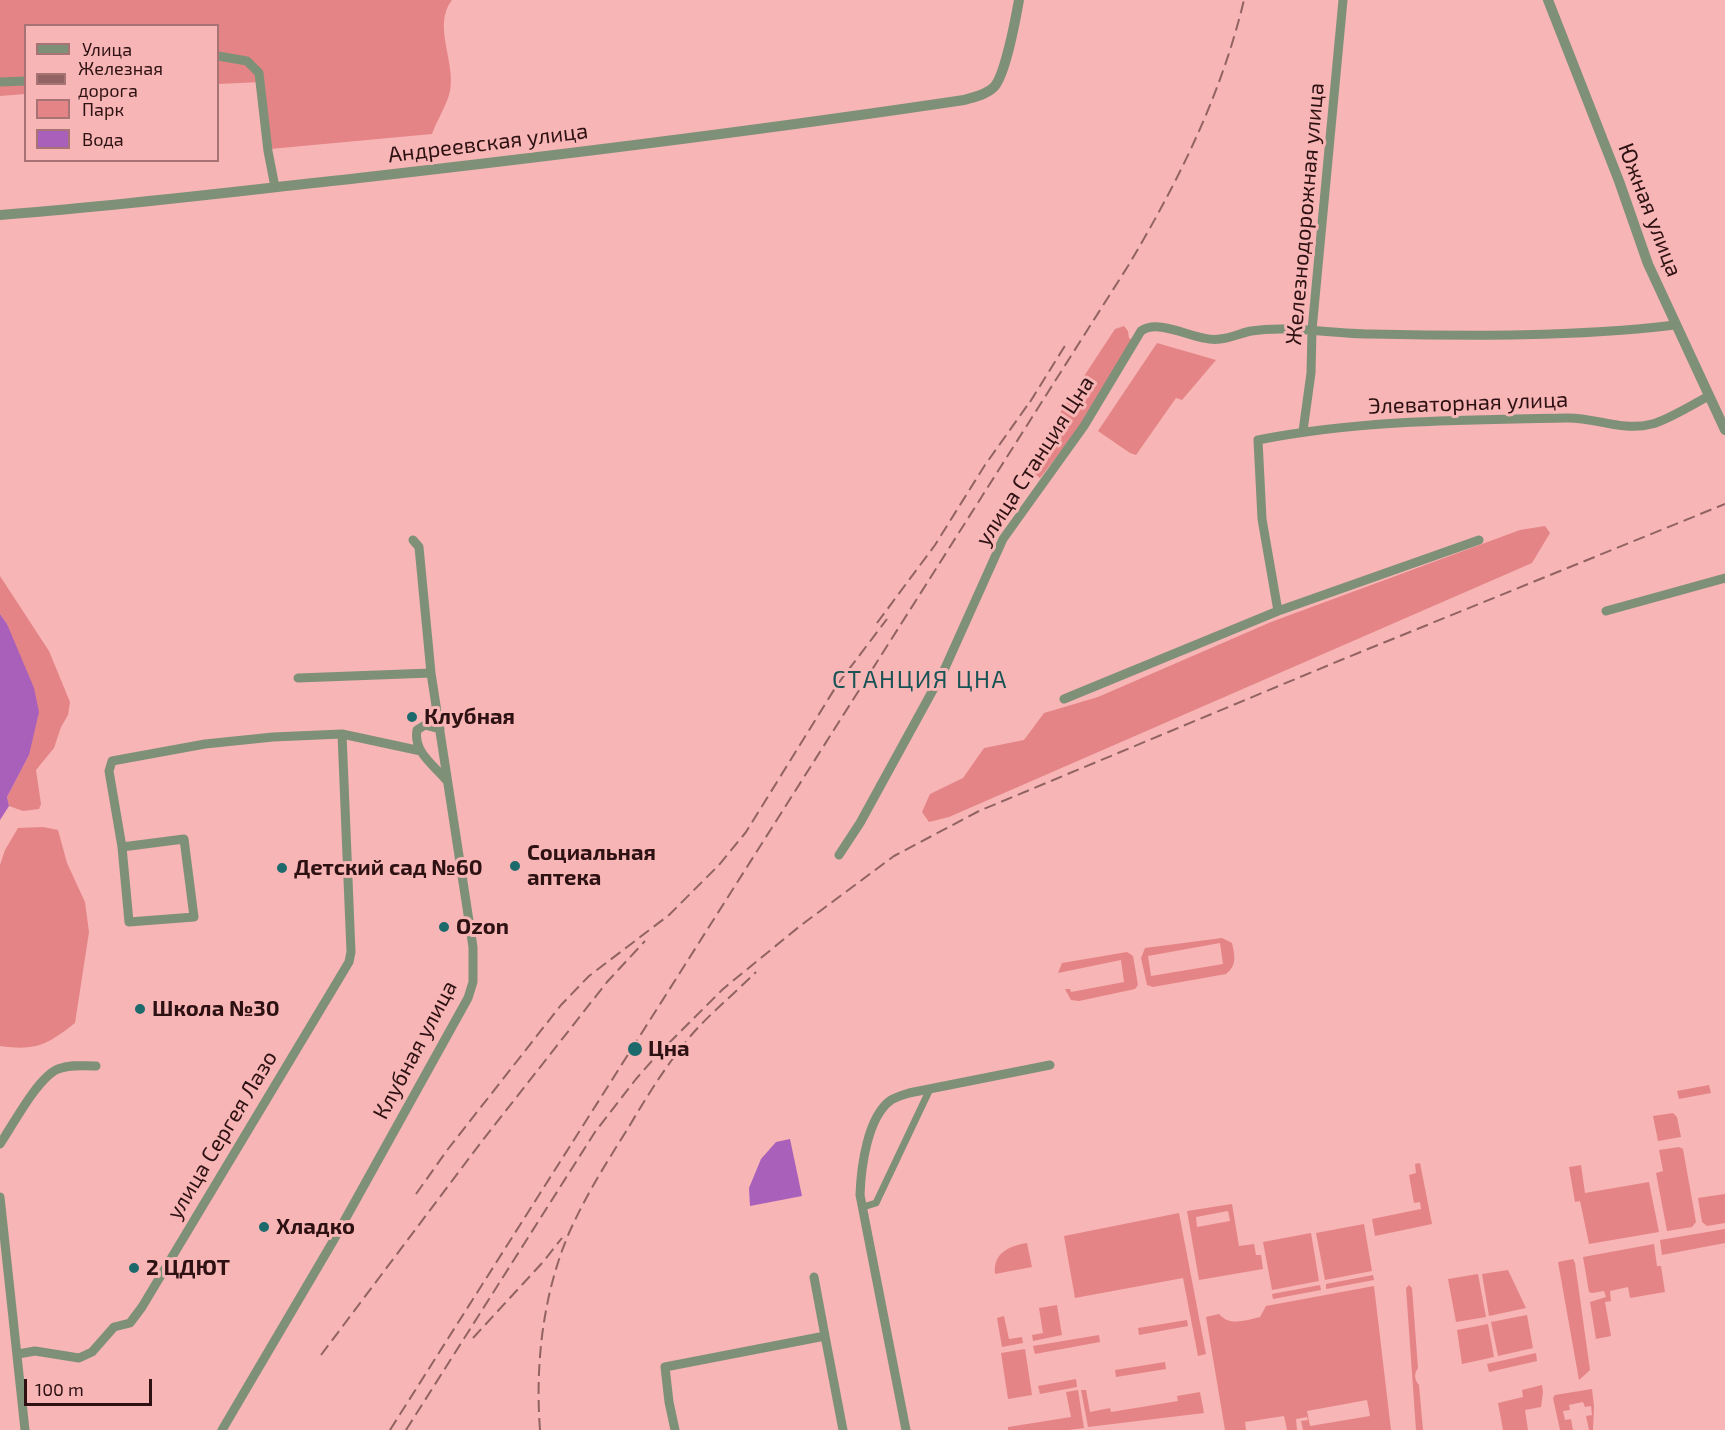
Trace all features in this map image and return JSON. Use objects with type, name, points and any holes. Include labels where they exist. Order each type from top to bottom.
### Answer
[{"type":"street","name":"Андреевская улица","points":[[0,215],[176,199],[471,165],[839,118],[980,96],[995,86],[1002,70],[1019,0]]},
{"type":"street","name":"Железнодорожная улица","points":[[1303,431],[1311,373],[1312,330],[1342,0]]},
{"type":"street","name":"Южная улица","points":[[1548,0],[1619,182],[1648,264],[1725,430]]},
{"type":"street","points":[[219,56],[247,61],[259,73],[267,151],[275,187]]},
{"type":"street","points":[[0,82],[24,81]]},
{"type":"street","name":"улица Станция Цна","points":[[839,855],[860,823],[945,668],[1003,539],[1084,426],[1141,331],[1148,327],[1169,329],[1211,341],[1251,331],[1564,335],[1675,325]]},
{"type":"street","name":"Элеваторная улица","points":[[1278,611],[1262,519],[1258,440],[1303,431],[1410,422],[1571,418],[1622,427],[1652,424],[1709,396]]},
{"type":"street","name":"Клубная улица","points":[[222,1430],[332,1243],[468,998],[473,982],[473,947],[431,673],[419,547],[413,540]]},
{"type":"street","points":[[1064,699],[1278,611],[1479,540]]},
{"type":"street","points":[[1606,611],[1725,578]]},
{"type":"street","points":[[298,678],[431,673]]},
{"type":"street","points":[[440,729],[425,725],[417,730],[416,740],[421,751],[448,782]]},
{"type":"street","points":[[122,847],[184,839],[194,917],[129,922],[122,847],[110,771],[112,761],[205,744],[273,737],[342,734],[421,751]]},
{"type":"street","name":"улица Сергея Лазо","points":[[18,1354],[35,1351],[79,1358],[92,1352],[114,1327],[130,1323],[142,1307],[349,962],[351,952],[342,734]]},
{"type":"street","points":[[0,1144],[44,1077],[57,1069],[74,1065],[96,1066]]},
{"type":"street","points":[[906,1430],[860,1195],[861,1169],[870,1135],[880,1113],[891,1100],[909,1093],[1050,1065]]},
{"type":"street","points":[[863,1207],[876,1203],[930,1089]]},
{"type":"street","points":[[0,1197],[25,1430]]},
{"type":"street","points":[[814,1276],[843,1430]]},
{"type":"street","points":[[675,1430],[665,1367],[825,1336]]},
{"type":"green space","points":[[0,0],[452,0],[446,10],[444,21],[450,68],[450,91],[432,134],[270,149],[261,82],[219,84],[219,24],[24,24],[24,94],[0,96]]},
{"type":"green space","points":[[1124,326],[1132,340],[1082,424],[1040,478],[1025,466],[1115,329]]},
{"type":"green space","points":[[1157,343],[1216,360],[1182,400],[1176,398],[1136,455],[1098,431]]},
{"type":"green space","points":[[1545,526],[1550,533],[1532,563],[949,817],[929,822],[922,812],[930,794],[963,778],[984,748],[1024,740],[1044,713],[1098,697],[1271,622],[1520,530]]},
{"type":"green space","points":[[0,576],[49,651],[70,702],[68,715],[54,748],[36,770],[41,804],[39,809],[23,811],[9,806],[7,797],[29,755],[7,624],[0,614]]},
{"type":"green space","points":[[43,827],[58,830],[67,863],[85,902],[89,932],[75,1023],[57,1037],[40,1045],[23,1048],[0,1046],[0,865],[5,850],[18,828]]},
{"type":"green space","points":[[1222,938],[1232,943],[1234,960],[1226,974],[1153,987],[1147,985],[1141,958],[1145,948]],"holes":[[[1220,943],[1223,964],[1151,976],[1148,956]]]},
{"type":"green space","points":[[1127,952],[1133,956],[1138,985],[1135,989],[1079,1001],[1071,1000],[1065,989],[1070,989],[1071,992],[1124,982],[1121,960],[1058,973],[1062,963]]},
{"type":"green space","points":[[1709,1085],[1711,1093],[1679,1099],[1677,1091]]},
{"type":"green space","points":[[1673,1113],[1677,1117],[1681,1137],[1658,1141],[1653,1116]]},
{"type":"green space","points":[[1679,1147],[1683,1149],[1696,1222],[1692,1227],[1667,1231],[1656,1173],[1663,1171],[1659,1150]]},
{"type":"green space","points":[[1420,1163],[1432,1224],[1375,1236],[1372,1219],[1421,1209],[1420,1202],[1414,1203],[1409,1175],[1416,1173],[1415,1164]]},
{"type":"green space","points":[[1581,1165],[1585,1193],[1649,1182],[1659,1232],[1589,1244],[1580,1201],[1575,1202],[1569,1167]]},
{"type":"green space","points":[[1725,1194],[1725,1223],[1707,1226],[1702,1222],[1698,1198]]},
{"type":"green space","points":[[1232,1204],[1239,1246],[1254,1244],[1256,1255],[1261,1255],[1263,1269],[1199,1280],[1187,1211]],"holes":[[[1228,1211],[1230,1221],[1197,1227],[1196,1217]]]},
{"type":"green space","points":[[1179,1213],[1206,1354],[1198,1356],[1183,1278],[1075,1298],[1064,1236]]},
{"type":"green space","points":[[1364,1224],[1372,1271],[1325,1280],[1316,1233]]},
{"type":"green space","points":[[1725,1229],[1725,1243],[1662,1255],[1660,1240]]},
{"type":"green space","points":[[1311,1233],[1319,1281],[1272,1290],[1263,1242]]},
{"type":"green space","points":[[1027,1243],[1032,1267],[995,1274],[997,1260],[1004,1251]]},
{"type":"green space","points":[[1654,1244],[1657,1266],[1661,1266],[1665,1292],[1630,1298],[1628,1287],[1610,1291],[1611,1301],[1605,1302],[1611,1336],[1596,1339],[1590,1302],[1606,1297],[1604,1291],[1589,1292],[1583,1257]]},
{"type":"green space","points":[[1573,1259],[1590,1370],[1579,1380],[1558,1262]]},
{"type":"green space","points":[[1508,1270],[1526,1308],[1489,1316],[1482,1274]]},
{"type":"green space","points":[[1478,1274],[1486,1317],[1456,1322],[1448,1279]]},
{"type":"green space","points":[[1373,1275],[1374,1280],[1326,1289],[1326,1284]]},
{"type":"green space","points":[[1320,1285],[1321,1290],[1273,1299],[1272,1294]]},
{"type":"green space","points":[[1409,1285],[1412,1288],[1418,1368],[1415,1376],[1419,1385],[1423,1430],[1416,1430],[1406,1288]]},
{"type":"green space","points":[[1374,1286],[1391,1430],[1303,1430],[1301,1421],[1308,1420],[1307,1417],[1296,1419],[1297,1430],[1287,1430],[1284,1416],[1245,1422],[1246,1430],[1225,1430],[1206,1317],[1219,1314],[1228,1320],[1244,1321],[1260,1317],[1266,1306]],"holes":[[[1367,1400],[1370,1416],[1310,1426],[1307,1411]]]},
{"type":"green space","points":[[1057,1305],[1062,1335],[1033,1341],[1032,1335],[1043,1333],[1039,1308]]},
{"type":"green space","points":[[1527,1315],[1533,1348],[1498,1356],[1491,1322]]},
{"type":"green space","points":[[1004,1316],[1009,1339],[1022,1337],[1023,1343],[1002,1347],[997,1318]]},
{"type":"green space","points":[[1187,1320],[1188,1326],[1139,1335],[1138,1328]]},
{"type":"green space","points":[[1488,1324],[1494,1357],[1462,1364],[1457,1330]]},
{"type":"green space","points":[[1099,1335],[1100,1342],[1035,1354],[1033,1346]]},
{"type":"green space","points":[[1025,1349],[1032,1395],[1008,1399],[1001,1353]]},
{"type":"green space","points":[[1536,1353],[1537,1361],[1489,1372],[1487,1364]]},
{"type":"green space","points":[[1165,1362],[1166,1369],[1116,1377],[1115,1370]]},
{"type":"green space","points":[[1076,1379],[1077,1387],[1040,1394],[1038,1386]]},
{"type":"green space","points":[[1542,1385],[1541,1407],[1525,1410],[1528,1430],[1503,1430],[1498,1403],[1523,1397],[1522,1390]]},
{"type":"green space","points":[[1592,1389],[1593,1430],[1589,1430],[1586,1416],[1592,1415],[1591,1406],[1585,1407],[1583,1402],[1569,1405],[1570,1410],[1563,1411],[1565,1420],[1571,1419],[1573,1430],[1560,1430],[1553,1398],[1555,1395]]},
{"type":"green space","points":[[1078,1390],[1084,1428],[1008,1430],[1008,1427],[1071,1417],[1066,1392]]},
{"type":"green space","points":[[1081,1390],[1086,1390],[1090,1412],[1110,1408],[1111,1412],[1178,1401],[1177,1396],[1200,1392],[1204,1413],[1088,1427]]},
{"type":"water","points":[[0,614],[7,624],[34,688],[39,712],[29,755],[7,797],[9,806],[0,820]]},
{"type":"water","points":[[790,1139],[802,1196],[750,1206],[749,1188],[761,1159],[776,1142]]},
{"type":"railway","points":[[390,1430],[1128,266],[1196,138],[1223,70],[1244,0]]},
{"type":"railway","points":[[1030,402],[1066,344]]},
{"type":"railway","points":[[877,623],[935,545],[985,465],[1034,396]]},
{"type":"railway","points":[[406,1430],[595,1132],[636,1079],[723,989],[800,926],[894,856],[979,811],[1341,660],[1725,504]]},
{"type":"railway","points":[[416,1194],[448,1149],[561,1005],[589,976],[669,915],[719,865],[746,832],[837,685],[887,619]]},
{"type":"railway","points":[[321,1355],[482,1141],[607,982],[645,941]]},
{"type":"railway","points":[[540,1430],[540,1355],[547,1305],[560,1256],[575,1220],[611,1155],[675,1055],[701,1024],[756,972]]},
{"type":"railway","points":[[473,1338],[562,1238]]},
{"type":"place","name":"Клубная","points":[[412,717]]},
{"type":"place","name":"Социальная аптека","points":[[515,866]]},
{"type":"place","name":"Детский сад №60","points":[[282,868]]},
{"type":"place","name":"Ozon","points":[[444,927]]},
{"type":"place","name":"Школа №30","points":[[140,1009]]},
{"type":"place","name":"Цна","points":[[635,1049]]},
{"type":"place","name":"Хладко","points":[[264,1227]]},
{"type":"place","name":"2 ЦДЮТ","points":[[134,1268]]},
{"type":"district","name":"СТАНЦИЯ ЦНА","points":[[920,680]]}]
